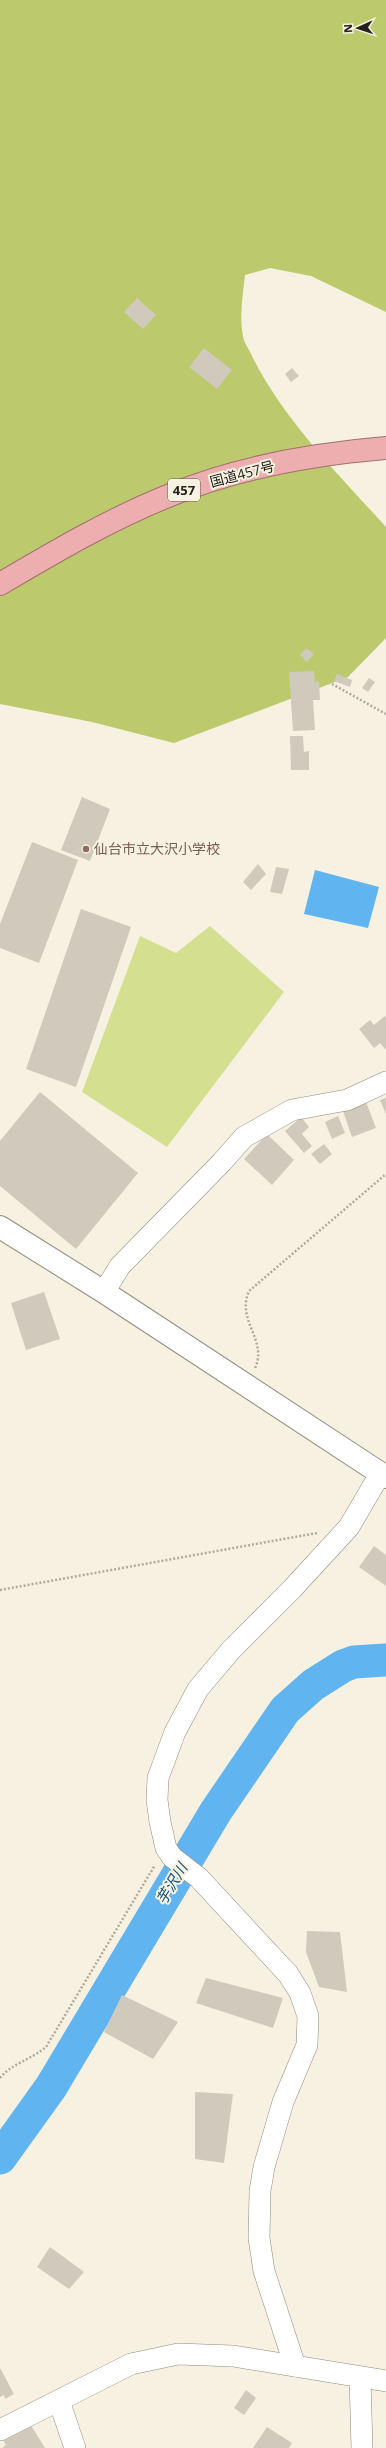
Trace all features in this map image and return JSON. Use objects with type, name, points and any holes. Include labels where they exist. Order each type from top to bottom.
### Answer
[{"type":"highway","name":"国道457号","points":[[0,584],[76,539],[173,494],[258,468],[340,452],[386,448]]},
{"type":"street","points":[[104,1292],[120,1266],[222,1162],[244,1137],[292,1110],[347,1100],[386,1082]]},
{"type":"street","points":[[0,1227],[104,1292],[243,1385],[383,1475],[349,1527],[292,1589],[231,1650],[198,1689],[175,1732],[158,1778],[156,1800],[169,1852],[199,1878],[288,1974],[300,1993],[308,2016],[307,2045],[283,2102],[264,2167],[260,2191],[259,2238],[264,2270],[295,2366]]},
{"type":"street","points":[[0,2430],[131,2364],[178,2354],[233,2356],[360,2378],[386,2381]]},
{"type":"street","points":[[360,2378],[362,2448]]},
{"type":"street","points":[[59,2401],[76,2448]]},
{"type":"path","points":[[332,684],[386,714]]},
{"type":"path","points":[[243,1385],[256,1367],[259,1348],[245,1313],[244,1302],[249,1291],[386,1174]]},
{"type":"path","points":[[0,1590],[318,1533]]},
{"type":"path","points":[[0,2078],[4,2073],[37,2055],[46,2048],[169,1852]]},
{"type":"green space","points":[[0,0],[386,0],[386,312],[311,276],[270,268],[245,275],[241,321],[243,336],[246,344],[280,403],[314,447],[386,527],[386,638],[348,677],[174,743],[92,722],[0,704]]},
{"type":"green space","points":[[210,926],[284,992],[167,1147],[82,1092],[140,936],[176,953]]},
{"type":"water","points":[[315,870],[379,887],[368,928],[304,914]]},
{"type":"building","points":[[137,298],[156,315],[143,329],[124,312]]},
{"type":"building","points":[[204,348],[232,370],[217,389],[189,367]]},
{"type":"building","points":[[292,368],[299,376],[291,382],[285,374]]},
{"type":"building","points":[[306,648],[314,654],[307,662],[300,655]]},
{"type":"building","points":[[314,671],[315,682],[319,681],[320,700],[313,700],[315,730],[293,731],[289,672]]},
{"type":"building","points":[[337,674],[352,680],[350,687],[334,681]]},
{"type":"building","points":[[369,678],[375,682],[368,692],[362,688]]},
{"type":"building","points":[[290,736],[303,736],[304,752],[309,751],[309,770],[291,770]]},
{"type":"building","points":[[82,797],[110,809],[90,861],[61,850]]},
{"type":"building","points":[[32,842],[78,860],[39,963],[0,948],[0,924]]},
{"type":"building","points":[[258,864],[266,874],[251,890],[243,882]]},
{"type":"building","points":[[276,867],[289,869],[282,894],[270,892]]},
{"type":"building","points":[[81,909],[131,927],[76,1087],[26,1069]]},
{"type":"building","points":[[385,1016],[386,1050],[380,1043],[374,1048],[359,1029],[370,1020],[374,1025]]},
{"type":"building","points":[[40,1092],[138,1173],[76,1249],[0,1186],[0,1141]]},
{"type":"building","points":[[386,1098],[386,1114],[380,1100]]},
{"type":"building","points":[[366,1102],[376,1128],[352,1137],[343,1111]]},
{"type":"building","points":[[338,1116],[345,1133],[332,1139],[325,1122]]},
{"type":"building","points":[[301,1117],[309,1127],[302,1134],[312,1146],[304,1153],[285,1131]]},
{"type":"building","points":[[267,1134],[294,1160],[272,1185],[244,1159]]},
{"type":"building","points":[[324,1144],[332,1154],[320,1164],[311,1154]]},
{"type":"building","points":[[44,1292],[60,1339],[26,1350],[11,1303]]},
{"type":"building","points":[[374,1546],[386,1555],[386,1586],[359,1567]]},
{"type":"building","points":[[307,1931],[340,1932],[347,1992],[319,1987],[306,1952]]},
{"type":"building","points":[[206,1978],[283,1998],[273,2028],[196,2003]]},
{"type":"building","points":[[122,1995],[178,2022],[153,2059],[104,2032]]},
{"type":"building","points":[[195,2092],[233,2094],[224,2163],[195,2159]]},
{"type":"building","points":[[50,2247],[84,2272],[69,2289],[37,2267]]},
{"type":"building","points":[[0,2368],[14,2394],[5,2399],[4,2395],[0,2397]]},
{"type":"building","points":[[246,2390],[256,2398],[244,2415],[234,2408]]},
{"type":"building","points":[[29,2422],[45,2448],[2,2448],[6,2445],[2,2438]]},
{"type":"building","points":[[267,2427],[292,2443],[289,2448],[253,2448]]},
{"type":"waterway","name":"芋沢川","points":[[0,2158],[51,2087],[216,1811],[285,1710],[313,1685],[343,1666],[354,1662],[386,1660]]},
{"type":"place","name":"仙台市立大沢小学校","points":[[86,849]]}]
